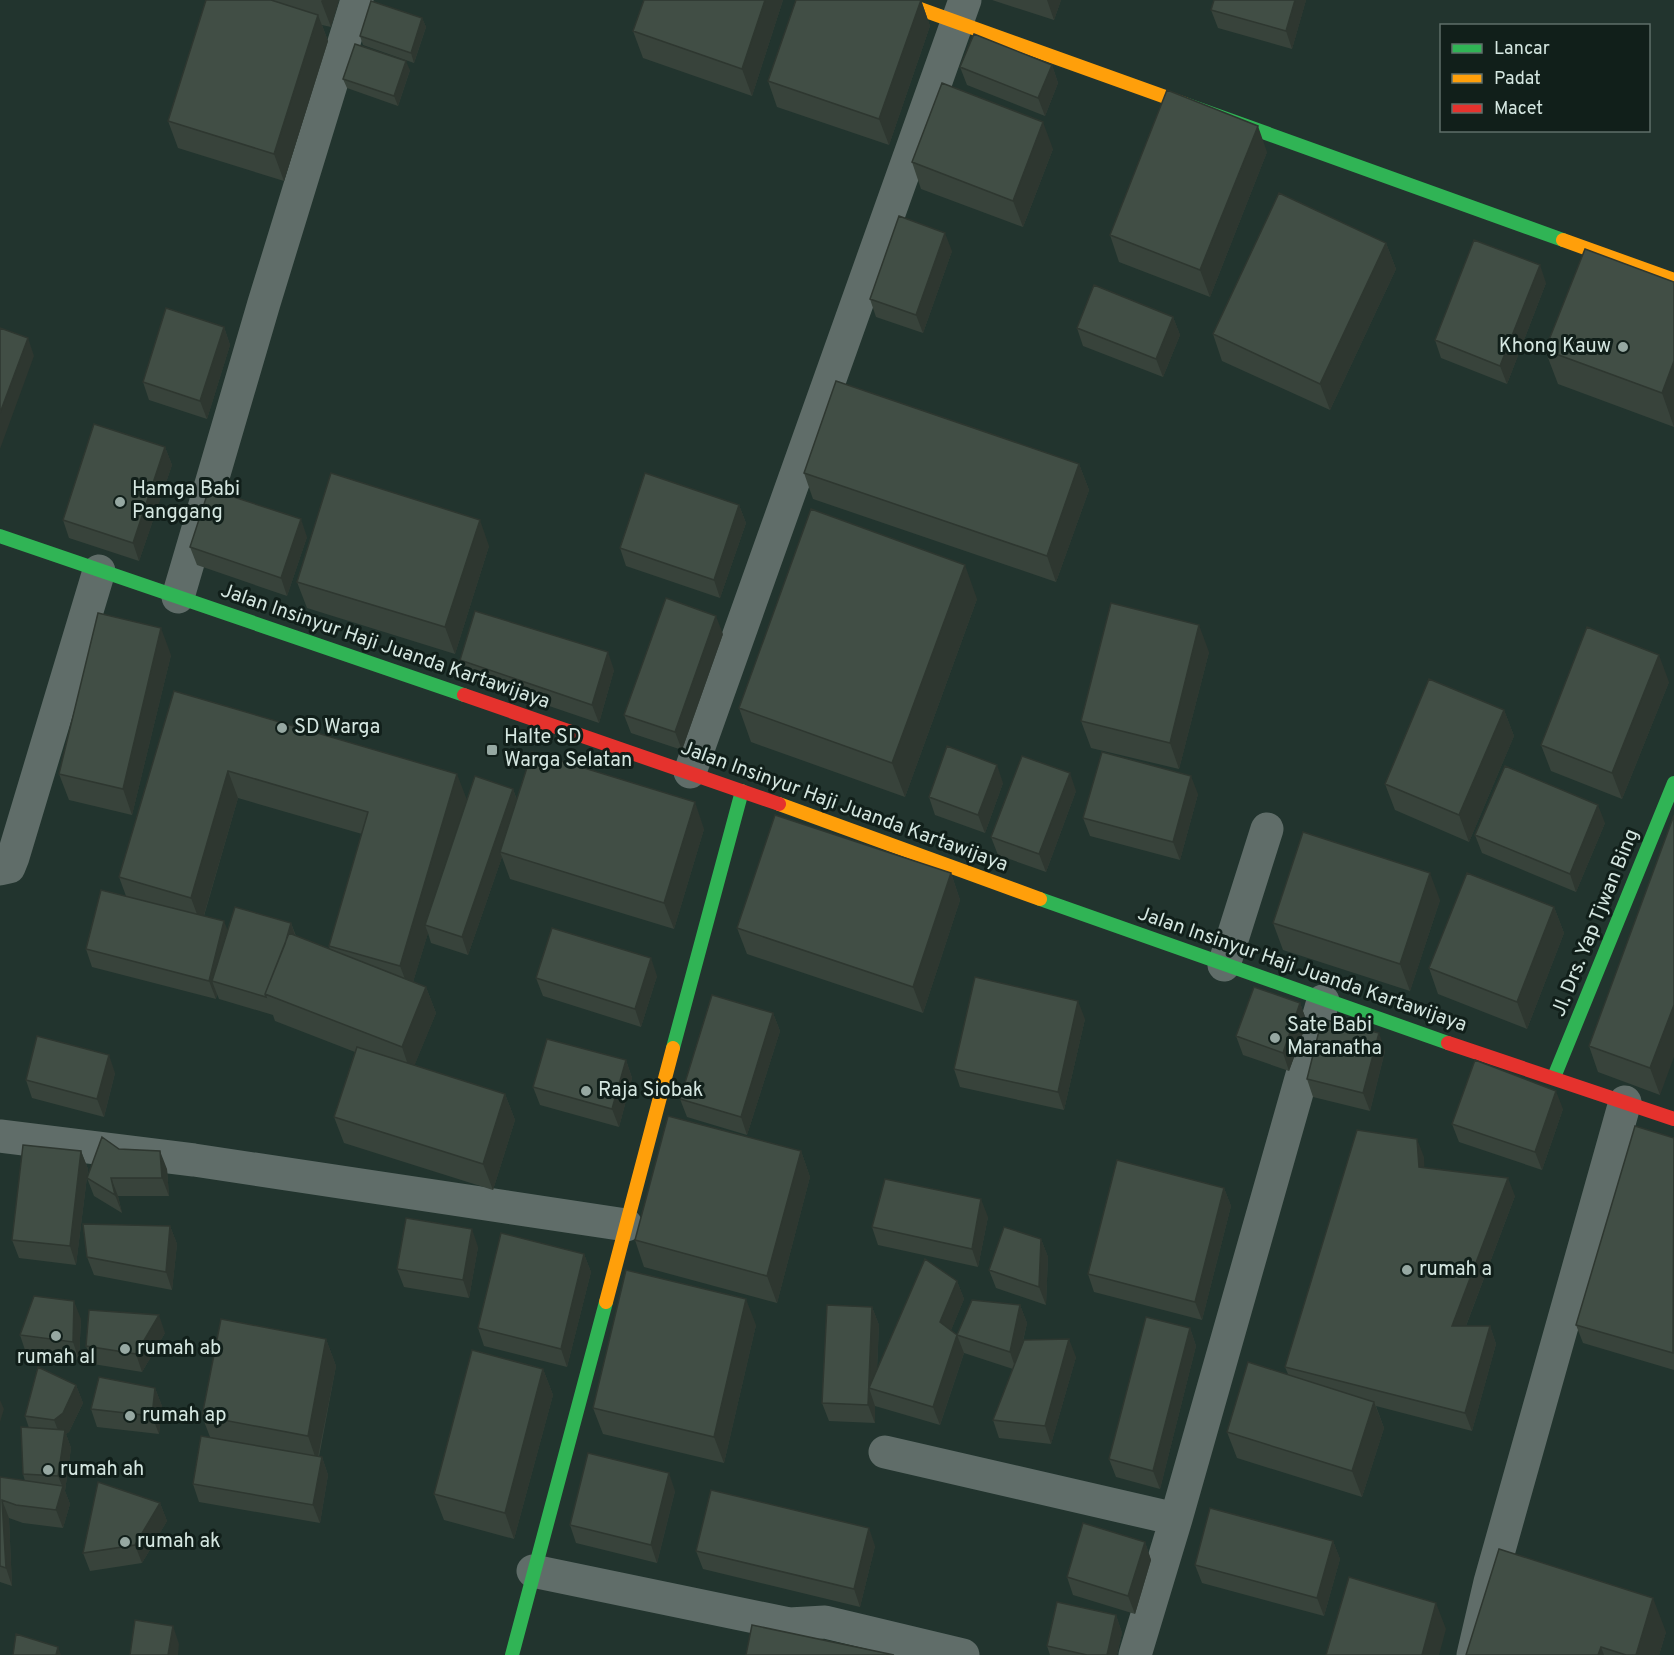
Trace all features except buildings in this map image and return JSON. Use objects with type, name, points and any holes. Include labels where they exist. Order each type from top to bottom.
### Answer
[{"type":"street","points":[[178,597],[264,303],[357,0]]},
{"type":"street","points":[[895,0],[961,11],[1674,280]]},
{"type":"street","points":[[690,772],[961,11]]},
{"type":"street","name":"Jalan Insinyur Haji Juanda Kartawijaya","points":[[0,536],[690,772],[1323,1001],[1674,1119]]},
{"type":"street","points":[[0,869],[9,867],[13,857],[99,571]]},
{"type":"street","name":"Jl. Drs. Yap Tjwan Bing","points":[[1554,1077],[1674,783]]},
{"type":"street","points":[[512,1655],[742,791]]},
{"type":"street","points":[[1224,965],[1267,830]]},
{"type":"street","points":[[1135,1655],[1176,1519],[1323,1001]]},
{"type":"street","points":[[1473,1655],[1490,1582],[1625,1102]]},
{"type":"street","points":[[0,1136],[195,1160],[626,1225]]},
{"type":"street","points":[[885,1452],[1176,1519]]},
{"type":"street","points":[[534,1571],[789,1624],[825,1622],[963,1655]]},
{"type":"traffic: fast","points":[[1185,104],[1563,240]]},
{"type":"traffic: fast","points":[[0,536],[464,695]]},
{"type":"traffic: fast","points":[[1554,1077],[1674,783]]},
{"type":"traffic: fast","points":[[673,1048],[742,791]]},
{"type":"traffic: fast","points":[[1040,899],[1448,1043]]},
{"type":"traffic: fast","points":[[512,1655],[606,1302]]},
{"type":"traffic: slow","points":[[895,0],[1185,104]]},
{"type":"traffic: slow","points":[[1563,240],[1674,280]]},
{"type":"traffic: slow","points":[[779,804],[1040,899]]},
{"type":"traffic: slow","points":[[606,1302],[673,1048]]},
{"type":"traffic: jam","points":[[464,695],[779,804]]},
{"type":"traffic: jam","points":[[1448,1043],[1674,1119]]},
{"type":"place","name":"Khong Kauw","points":[[1623,347]]},
{"type":"place","name":"Hamga Babi Panggang","points":[[120,502]]},
{"type":"place","name":"SD Warga","points":[[282,728]]},
{"type":"place","name":"Halte SD Warga Selatan","points":[[492,750]]},
{"type":"place","name":"Sate Babi Maranatha","points":[[1275,1038]]},
{"type":"place","name":"Raja Siobak","points":[[586,1091]]},
{"type":"place","name":"rumah a","points":[[1407,1270]]},
{"type":"place","name":"rumah al","points":[[56,1336]]},
{"type":"place","name":"rumah ab","points":[[125,1349]]},
{"type":"place","name":"rumah ap","points":[[130,1416]]},
{"type":"place","name":"rumah ah","points":[[48,1470]]},
{"type":"place","name":"rumah ak","points":[[125,1542]]}]
